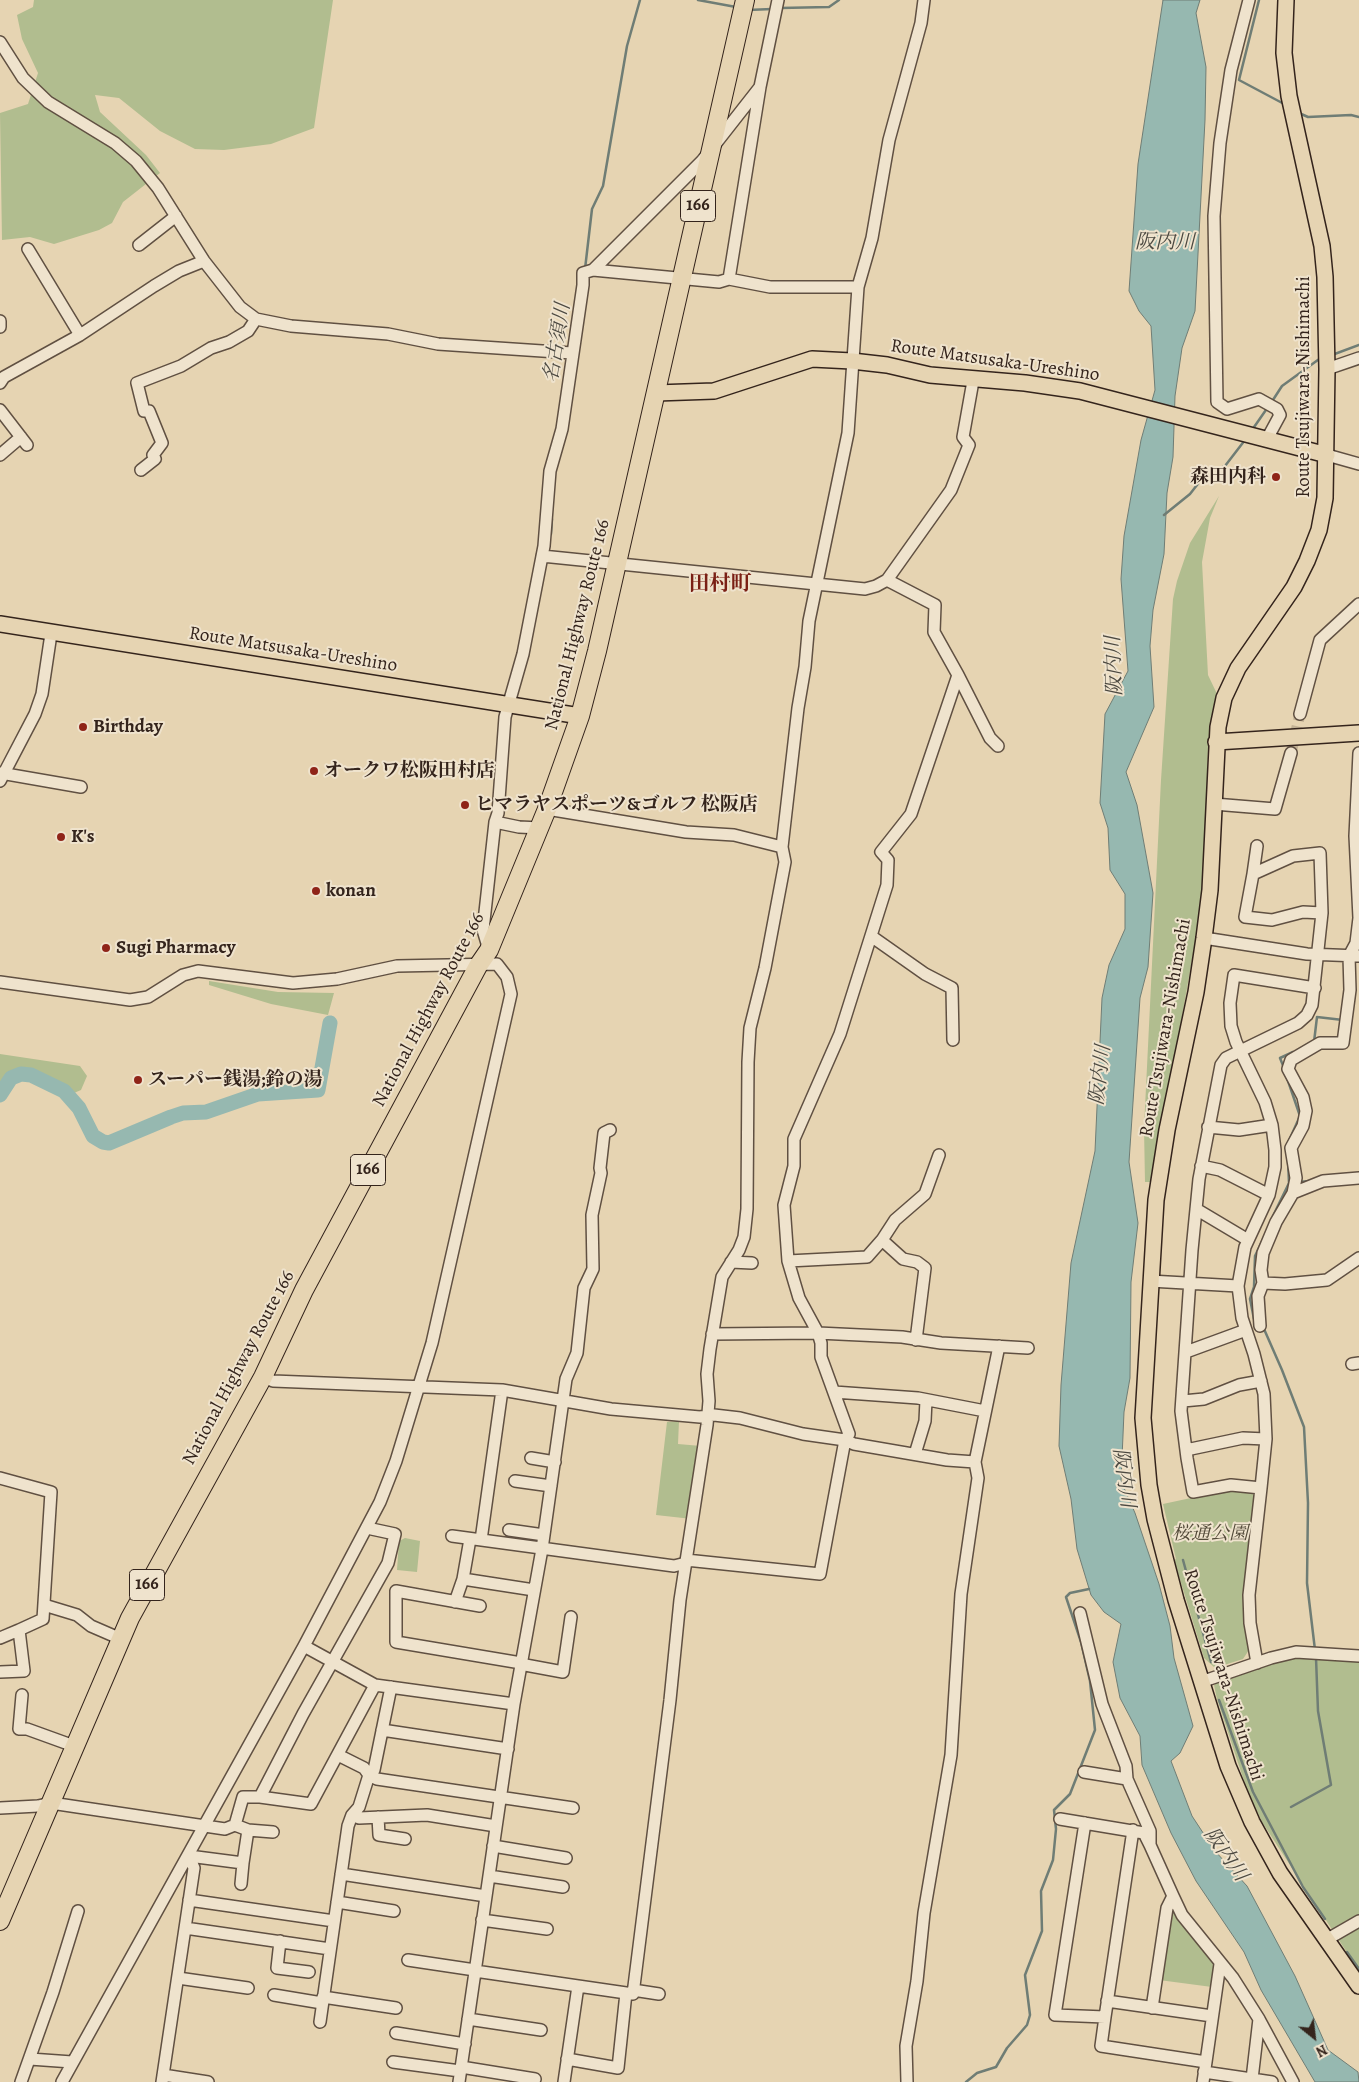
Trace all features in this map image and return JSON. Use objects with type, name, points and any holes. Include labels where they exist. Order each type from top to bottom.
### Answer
[{"type":"highway","name":"National Highway Route 166","points":[[0,1921],[121,1639],[160,1561],[263,1377],[304,1290],[478,966],[489,950],[540,828],[580,716],[598,651],[680,280],[745,0]]},
{"type":"main road","name":"Route Tsujiwara-Nishimachi","points":[[1286,0],[1284,53],[1291,108],[1322,246],[1326,296],[1327,455],[1325,498],[1313,547],[1294,587],[1231,682],[1220,713],[1216,742],[1210,890],[1196,992],[1158,1185],[1142,1396],[1149,1485],[1174,1591],[1228,1766],[1252,1822],[1280,1873],[1359,1986]]},
{"type":"main road","name":"Route Matsusaka-Ureshino","points":[[656,393],[714,391],[812,359],[852,361],[888,365],[930,376],[1025,383],[1080,391],[1327,455]]},
{"type":"main road","name":"Route Matsusaka-Ureshino","points":[[0,624],[51,634],[580,716]]},
{"type":"main road","points":[[1216,742],[1359,733]]},
{"type":"street","points":[[729,279],[760,87],[778,0]]},
{"type":"street","points":[[567,2059],[618,2068],[630,1992],[686,1561],[702,1465],[709,1401],[707,1374],[712,1334],[722,1277],[739,1250],[744,1236],[750,1028],[765,968],[785,862],[782,847],[809,621],[848,433],[858,287],[872,238],[889,140],[921,24],[924,0]]},
{"type":"street","points":[[1249,0],[1231,70],[1220,144],[1214,216],[1217,400],[1220,406],[1226,409],[1260,399],[1277,409],[1280,415],[1267,439]]},
{"type":"street","points":[[0,42],[22,78],[48,102],[115,143],[136,162],[158,188],[204,261],[240,307],[256,319],[291,326],[388,334],[438,344],[572,353]]},
{"type":"street","points":[[489,950],[482,930],[498,823],[505,717],[523,654],[545,556],[550,471],[562,429],[572,353],[590,271],[711,150],[760,87]]},
{"type":"street","points":[[139,245],[176,216]]},
{"type":"street","points":[[28,249],[80,335]]},
{"type":"street","points":[[1,376],[80,335],[179,271],[204,261]]},
{"type":"street","points":[[590,271],[680,280],[718,282],[729,279],[770,287],[858,287]]},
{"type":"street","points":[[141,470],[155,459],[152,455],[162,443],[149,411],[144,411],[137,383],[181,366],[211,348],[229,342],[248,331],[256,319]]},
{"type":"street","points":[[0,321],[0,327]]},
{"type":"street","points":[[1327,369],[1359,358]]},
{"type":"street","points":[[545,556],[865,589],[876,586],[887,580],[951,490],[969,445],[963,438],[973,380]]},
{"type":"street","points":[[0,410],[24,441],[0,455]]},
{"type":"street","points":[[1327,455],[1359,464]]},
{"type":"street","points":[[887,580],[935,605],[934,632],[990,738],[998,746]]},
{"type":"street","points":[[1300,714],[1320,640],[1359,604]]},
{"type":"street","points":[[51,634],[42,694],[35,714],[1,776],[81,787]]},
{"type":"street","points":[[452,1536],[674,1566],[686,1561],[820,1574],[845,1440],[849,1434],[821,1357],[821,1343],[818,1332],[799,1298],[788,1261],[784,1205],[794,1166],[794,1139],[840,1034],[887,885],[888,860],[881,852],[911,814],[958,675]]},
{"type":"street","points":[[1214,804],[1275,809],[1292,753]]},
{"type":"street","points":[[1260,1326],[1258,1296],[1263,1283],[1261,1270],[1264,1252],[1294,1186],[1290,1148],[1303,1126],[1306,1111],[1302,1097],[1288,1069],[1289,1063],[1320,1043],[1343,1042],[1359,918],[1355,836],[1359,753]]},
{"type":"street","points":[[547,809],[686,832],[734,835],[782,847]]},
{"type":"street","points":[[498,823],[540,828]]},
{"type":"street","points":[[1257,846],[1245,917],[1272,920],[1302,912],[1322,913]]},
{"type":"street","points":[[1253,874],[1292,856],[1320,853],[1322,913],[1314,988],[1307,1015],[1298,1023],[1226,1058],[1221,1065],[1201,1166],[1196,1209],[1182,1411],[1193,1492],[1231,1485],[1261,1488]]},
{"type":"street","points":[[871,936],[925,974],[952,988],[954,1040]]},
{"type":"street","points":[[1204,938],[1318,955],[1354,956]]},
{"type":"street","points":[[0,982],[130,1000],[148,997],[183,975],[198,971],[293,983],[337,979],[398,966],[450,964],[478,966],[497,964],[507,977],[510,999],[441,1308],[420,1386],[396,1461],[367,1528],[304,1646],[206,1826],[62,2082]]},
{"type":"street","points":[[1257,1663],[1250,1623],[1248,1595],[1266,1439],[1261,1381],[1240,1309],[1238,1286],[1248,1240],[1269,1194],[1275,1168],[1272,1125],[1265,1102],[1240,1051],[1231,1026],[1230,1013],[1234,975],[1314,988]]},
{"type":"street","points":[[1208,1126],[1239,1130],[1272,1125]]},
{"type":"street","points":[[460,2074],[520,1663],[542,1549],[566,1379],[577,1353],[584,1288],[593,1269],[592,1215],[601,1173],[604,1133],[610,1130]]},
{"type":"street","points":[[788,1261],[867,1257],[882,1240],[895,1220],[925,1194],[939,1155]]},
{"type":"street","points":[[1201,1166],[1220,1170],[1269,1194]]},
{"type":"street","points":[[1294,1186],[1359,1178]]},
{"type":"street","points":[[1196,1209],[1248,1240]]},
{"type":"street","points":[[882,1240],[903,1259],[917,1262],[925,1268],[916,1340]]},
{"type":"street","points":[[1263,1283],[1285,1284],[1327,1280],[1359,1258]]},
{"type":"street","points":[[732,1262],[752,1263]]},
{"type":"street","points":[[1150,1281],[1238,1286]]},
{"type":"street","points":[[1186,1352],[1246,1330]]},
{"type":"street","points":[[712,1334],[818,1332],[1028,1348]]},
{"type":"street","points":[[907,2082],[906,2046],[917,1981],[924,1913],[951,1755],[961,1594],[978,1478],[975,1462],[999,1346]]},
{"type":"street","points":[[263,1377],[273,1381],[502,1390],[564,1402],[664,1415],[700,1417],[707,1415],[740,1418],[803,1434],[845,1440],[854,1444],[948,1460],[975,1462]]},
{"type":"street","points":[[1183,1401],[1204,1399],[1239,1385],[1261,1381]]},
{"type":"street","points":[[455,1602],[475,1540],[502,1390]]},
{"type":"street","points":[[834,1392],[926,1400],[985,1411]]},
{"type":"street","points":[[915,1454],[925,1421],[926,1400]]},
{"type":"street","points":[[1186,1450],[1242,1438],[1266,1439]]},
{"type":"street","points":[[531,1458],[555,1462]]},
{"type":"street","points":[[0,1478],[51,1492],[43,1619],[0,1638]]},
{"type":"street","points":[[515,1481],[551,1486]]},
{"type":"street","points":[[260,1797],[303,1714],[388,1563],[395,1534],[367,1528]]},
{"type":"street","points":[[509,1530],[544,1535]]},
{"type":"street","points":[[463,1579],[534,1590]]},
{"type":"street","points":[[480,1606],[396,1592],[396,1642],[563,1672],[571,1617]]},
{"type":"street","points":[[44,1604],[76,1615],[91,1626],[121,1639]]},
{"type":"street","points":[[1080,1613],[1102,1704],[1126,1766],[1127,1779],[1150,1831],[1150,1845]]},
{"type":"street","points":[[0,1672],[24,1670],[19,1630]]},
{"type":"street","points":[[304,1646],[375,1685],[514,1704]]},
{"type":"street","points":[[1201,1682],[1290,1653],[1316,1652],[1359,1656]]},
{"type":"street","points":[[235,1825],[243,1797],[260,1797],[311,1804],[375,1685]]},
{"type":"street","points":[[320,2022],[348,1826],[352,1815],[359,1807],[369,1775],[374,1770],[391,1687]]},
{"type":"street","points":[[22,1695],[19,1729],[27,1729],[74,1746]]},
{"type":"street","points":[[382,1730],[508,1748]]},
{"type":"street","points":[[338,1755],[364,1768],[369,1775],[377,1779],[573,1808]]},
{"type":"street","points":[[1084,1772],[1127,1779]]},
{"type":"street","points":[[0,1808],[38,1806],[51,1803],[225,1829],[235,1825],[248,1830],[273,1832]]},
{"type":"street","points":[[352,1815],[359,1818],[427,1814],[496,1826]]},
{"type":"street","points":[[378,1817],[380,1835],[405,1839]]},
{"type":"street","points":[[1060,1819],[1144,1833],[1182,1915],[1233,1978],[1260,2020],[1293,2082]]},
{"type":"street","points":[[1085,1823],[1055,2014],[1105,2017]]},
{"type":"street","points":[[241,1884],[248,1830]]},
{"type":"street","points":[[1133,1830],[1101,2046],[1204,2072],[1272,2082]]},
{"type":"street","points":[[493,1846],[566,1858]]},
{"type":"street","points":[[189,1856],[243,1863]]},
{"type":"street","points":[[189,1856],[194,1868],[162,2079],[208,2082]]},
{"type":"street","points":[[341,1874],[486,1896]]},
{"type":"street","points":[[488,1876],[563,1887]]},
{"type":"street","points":[[1152,2008],[1167,1908],[1173,1896]]},
{"type":"street","points":[[189,1900],[334,1922]]},
{"type":"street","points":[[337,1902],[394,1911]]},
{"type":"street","points":[[21,2082],[30,2060],[78,1911]]},
{"type":"street","points":[[482,1920],[547,1930]]},
{"type":"street","points":[[1326,1940],[1359,1921]]},
{"type":"street","points":[[185,1928],[330,1948]]},
{"type":"street","points":[[280,1941],[277,1968],[310,1972]]},
{"type":"street","points":[[408,1960],[578,1986],[659,1994]]},
{"type":"street","points":[[1204,2072],[1220,1964]]},
{"type":"street","points":[[178,1978],[248,1988]]},
{"type":"street","points":[[564,2082],[578,1986]]},
{"type":"street","points":[[274,1995],[396,2008]]},
{"type":"street","points":[[1107,2001],[1212,2016]]},
{"type":"street","points":[[468,2019],[541,2030]]},
{"type":"street","points":[[1252,2079],[1260,2020]]},
{"type":"street","points":[[396,2033],[464,2044]]},
{"type":"street","points":[[30,2060],[72,2062]]},
{"type":"street","points":[[393,2062],[460,2074],[536,2079]]},
{"type":"green space","points":[[34,0],[333,0],[314,128],[271,144],[224,150],[195,149],[160,131],[119,98],[95,95],[100,112],[146,155],[160,173],[123,202],[112,223],[99,230],[54,244],[30,237],[2,240],[0,113],[28,104],[38,73],[22,39],[17,15],[33,7]]},
{"type":"green space","points":[[1219,496],[1210,518],[1202,562],[1208,675],[1218,696],[1213,712],[1208,746],[1206,826],[1200,914],[1153,1182],[1145,1182],[1144,1128],[1161,780],[1173,599],[1190,543]]},
{"type":"green space","points":[[209,981],[278,992],[334,993],[328,1015],[271,1004],[209,985]]},
{"type":"green space","points":[[0,1054],[80,1066],[87,1076],[81,1090],[74,1093],[36,1070],[17,1069],[9,1073],[0,1083]]},
{"type":"green space","points":[[679,1421],[678,1444],[701,1446],[692,1519],[656,1515],[667,1422]]},
{"type":"green space","name":"桜通公園","points":[[1228,1490],[1251,1490],[1255,1495],[1244,1593],[1249,1650],[1243,1659],[1215,1668],[1204,1658],[1174,1560],[1176,1559],[1163,1504]]},
{"type":"green space","points":[[405,1538],[420,1541],[417,1572],[397,1570],[399,1541]]},
{"type":"green space","points":[[1300,1658],[1359,1662],[1359,1971],[1262,1822],[1247,1790],[1214,1685],[1282,1660]]},
{"type":"green space","points":[[1175,1911],[1215,1966],[1212,1987],[1159,1980],[1169,1912]]},
{"type":"water","name":"阪内川","points":[[1163,0],[1200,0],[1196,13],[1206,67],[1205,120],[1195,311],[1182,348],[1175,396],[1173,457],[1167,493],[1164,554],[1153,610],[1150,646],[1154,707],[1126,772],[1137,805],[1153,893],[1148,967],[1140,998],[1129,1162],[1138,1223],[1131,1282],[1130,1378],[1124,1412],[1121,1481],[1135,1513],[1159,1584],[1170,1626],[1174,1658],[1193,1726],[1180,1753],[1171,1761],[1192,1816],[1215,1851],[1247,1886],[1295,1976],[1328,2050],[1358,2072],[1359,2082],[1315,2082],[1261,1990],[1244,1952],[1196,1881],[1171,1833],[1142,1765],[1140,1736],[1120,1698],[1113,1662],[1121,1624],[1104,1612],[1091,1595],[1077,1549],[1071,1499],[1059,1446],[1061,1385],[1071,1263],[1095,1151],[1102,998],[1109,965],[1125,929],[1125,894],[1110,870],[1108,828],[1100,803],[1105,714],[1128,671],[1121,579],[1124,536],[1141,440],[1155,390],[1151,326],[1139,311],[1129,291],[1138,164]]},
{"type":"waterway","name":"名古須川","points":[[585,269],[592,209],[603,186],[627,46],[640,0]]},
{"type":"waterway","name":"名古須川","points":[[698,0],[736,7]]},
{"type":"waterway","name":"名古須川","points":[[780,8],[829,7],[839,0]]},
{"type":"waterway","points":[[1259,0],[1239,80],[1286,105]]},
{"type":"waterway","name":"名古須川","points":[[748,10],[772,9]]},
{"type":"waterway","points":[[1299,113],[1308,117],[1351,115],[1359,117]]},
{"type":"waterway","points":[[1332,355],[1359,345]]},
{"type":"waterway","points":[[1271,403],[1282,386],[1322,357]]},
{"type":"waterway","points":[[1252,430],[1268,407]]},
{"type":"waterway","points":[[1164,515],[1190,494],[1204,476],[1225,466],[1245,440]]},
{"type":"waterway","name":"名古須川","points":[[551,534],[552,519]]},
{"type":"waterway","name":"名古須川","points":[[528,656],[530,645]]},
{"type":"waterway","points":[[1314,1042],[1317,1017],[1343,1020]]},
{"type":"waterway","name":"名古須川","points":[[0,1095],[11,1078],[21,1074],[31,1075],[64,1091],[79,1108],[93,1136],[109,1143],[183,1113],[206,1112],[258,1094],[318,1090],[330,1023]]},
{"type":"waterway","points":[[1284,1068],[1280,1058],[1293,1052]]},
{"type":"waterway","points":[[1287,1078],[1300,1116],[1287,1145]]},
{"type":"waterway","points":[[1273,1216],[1289,1183],[1288,1160]]},
{"type":"waterway","points":[[1298,1182],[1310,1181]]},
{"type":"waterway","points":[[1254,1319],[1250,1299],[1254,1287],[1255,1256],[1265,1235]]},
{"type":"waterway","points":[[1262,1329],[1264,1329],[1282,1370],[1304,1427],[1308,1503],[1307,1583],[1315,1650]]},
{"type":"waterway","points":[[1183,1560],[1211,1662]]},
{"type":"waterway","points":[[966,2082],[977,2073],[996,2067],[1007,2048],[1027,2025],[1030,2015],[1025,1975],[1042,1931],[1041,1891],[1053,1860],[1056,1829],[1054,1810],[1070,1794],[1095,1730],[1090,1681],[1081,1642],[1066,1597],[1070,1593],[1089,1589]]},
{"type":"waterway","points":[[1291,1807],[1331,1785],[1318,1711],[1316,1658]]},
{"type":"waterway","points":[[1219,1700],[1253,1792],[1303,1887],[1325,1919]]},
{"type":"waterway","points":[[1347,1952],[1359,1969]]},
{"type":"tunnel","points":[[1291,753],[1300,714]]},
{"type":"place","name":"森田内科","points":[[1276,477]]},
{"type":"place","name":"Birthday","points":[[83,727]]},
{"type":"place","name":"オークワ松阪田村店","points":[[314,771]]},
{"type":"place","name":"ヒマラヤスポーツ&ゴルフ 松阪店","points":[[465,805]]},
{"type":"place","name":"K's","points":[[61,837]]},
{"type":"place","name":"konan","points":[[316,891]]},
{"type":"place","name":"Sugi Pharmacy","points":[[106,948]]},
{"type":"place","name":"スーパー銭湯;鈴の湯","points":[[138,1080]]},
{"type":"district","name":"田村町","points":[[720,585]]}]
